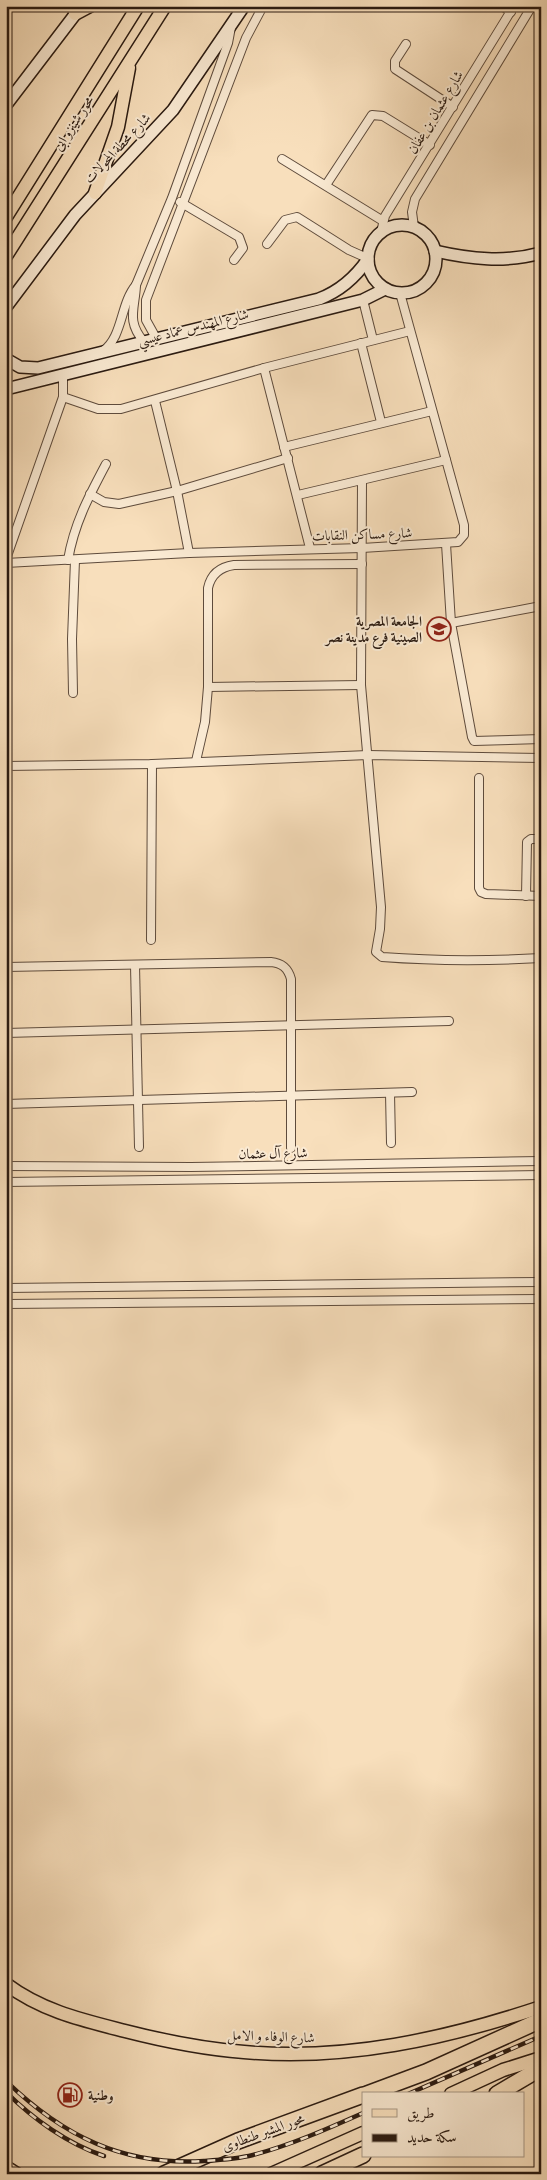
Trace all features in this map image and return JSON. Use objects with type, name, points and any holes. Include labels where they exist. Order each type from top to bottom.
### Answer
[{"type":"highway","points":[[372,2092],[426,2072],[541,2020]]},
{"type":"highway","points":[[499,2092],[541,2068]]},
{"type":"highway","name":"محور المشير طنطاوى","points":[[164,2174],[213,2150],[362,2095]]},
{"type":"highway","points":[[322,2174],[362,2155]]},
{"type":"main road","points":[[78,10],[90,6]]},
{"type":"main road","name":"محور شينزو ابى","points":[[6,217],[138,6]]},
{"type":"main road","name":"محور شينزو ابى","points":[[6,256],[165,6]]},
{"type":"main road","points":[[95,193],[118,126],[129,64]]},
{"type":"main road","name":"شارع الوفاء و الامل","points":[[6,1984],[40,2006],[66,2016],[196,2046],[266,2054],[341,2052],[417,2042],[492,2024],[541,2007]]},
{"type":"main road","points":[[454,2092],[504,2070],[541,2058]]},
{"type":"main road","points":[[271,2174],[362,2133]]},
{"type":"main road","points":[[6,2167],[17,2174]]},
{"type":"street","name":"شارع محطة المحولات","points":[[6,308],[60,233],[173,110],[244,6]]},
{"type":"street","points":[[156,338],[146,320],[146,300],[246,38],[264,6]]},
{"type":"street","points":[[502,6],[513,9]]},
{"type":"street","name":"شارع عثمان بن عفان","points":[[414,227],[412,212],[415,199],[532,6]]},
{"type":"street","name":"شارع عثمان بن عفان","points":[[382,227],[513,9]]},
{"type":"street","points":[[6,105],[78,10]]},
{"type":"street","points":[[101,352],[112,342],[129,296],[136,286],[172,198],[226,48],[231,25]]},
{"type":"street","points":[[406,44],[395,61],[395,70],[453,107]]},
{"type":"street","points":[[326,185],[372,116],[383,116],[430,145]]},
{"type":"street","points":[[282,159],[326,185],[382,227],[400,225],[414,227],[425,234],[435,257],[429,278],[424,285],[413,291],[400,293],[385,289],[374,279],[368,266],[368,259],[373,241],[382,227]]},
{"type":"street","points":[[172,198],[241,240],[243,248],[234,260]]},
{"type":"street","points":[[267,244],[285,220],[297,217],[349,250],[368,259]]},
{"type":"street","points":[[435,257],[486,259],[517,258],[541,254]]},
{"type":"street","points":[[435,257],[502,266],[541,260]]},
{"type":"street","name":"شارع المهندس عماد عيسي","points":[[9,364],[32,368],[328,296],[353,278],[368,259]]},
{"type":"street","points":[[136,286],[132,320],[136,331],[144,342]]},
{"type":"street","name":"شارع المهندس عماد عيسي","points":[[9,391],[63,375],[364,300],[385,289]]},
{"type":"street","points":[[400,293],[465,530],[458,542],[446,544],[452,623],[474,741],[541,739]]},
{"type":"street","points":[[364,300],[373,340]]},
{"type":"street","points":[[63,397],[107,410],[120,409],[155,401],[264,368],[410,331]]},
{"type":"street","points":[[361,343],[381,422]]},
{"type":"street","points":[[264,368],[310,548]]},
{"type":"street","points":[[6,559],[63,397],[63,375]]},
{"type":"street","points":[[155,401],[177,491],[189,553]]},
{"type":"street","points":[[284,447],[432,411]]},
{"type":"street","points":[[90,494],[111,504],[177,491],[288,458]]},
{"type":"street","points":[[298,495],[446,460]]},
{"type":"street","points":[[73,693],[72,560],[76,525],[106,464]]},
{"type":"street","points":[[362,481],[361,685],[381,907],[380,929],[376,950],[382,958],[436,960],[541,958]]},
{"type":"street","name":"شارع مساكن النقابات","points":[[6,563],[189,553],[446,544]]},
{"type":"street","points":[[196,761],[205,722],[208,687],[208,588],[210,581],[219,569],[234,565],[362,564]]},
{"type":"street","points":[[452,623],[541,606]]},
{"type":"street","points":[[208,687],[361,685]]},
{"type":"street","points":[[6,766],[152,764],[368,755],[541,758]]},
{"type":"street","points":[[150,940],[152,764]]},
{"type":"street","points":[[479,778],[479,888],[481,892],[486,894],[541,896]]},
{"type":"street","points":[[526,896],[527,842],[541,839]]},
{"type":"street","points":[[6,967],[277,963],[282,965],[290,974],[291,1148]]},
{"type":"street","points":[[134,965],[139,1147]]},
{"type":"street","points":[[6,1033],[449,1021]]},
{"type":"street","points":[[6,1104],[412,1092]]},
{"type":"street","points":[[390,1093],[391,1143]]},
{"type":"street","name":"شارع آل عثمان","points":[[6,1166],[192,1167],[541,1161]]},
{"type":"street","name":"شارع آل عثمان","points":[[6,1182],[541,1175]]},
{"type":"street","points":[[6,1288],[541,1282]]},
{"type":"street","points":[[6,1304],[541,1299]]},
{"type":"railway","points":[[413,2092],[541,2036]]},
{"type":"railway","points":[[6,2081],[28,2100],[72,2132],[121,2152],[147,2158],[175,2161],[222,2160],[253,2155],[295,2142],[362,2113]]},
{"type":"railway","points":[[6,2092],[39,2121],[64,2138],[104,2156]]},
{"type":"place","name":"الجامعة المصرية الصينية فرع مدينة نصر","points":[[439,629]]},
{"type":"place","name":"وطنية","points":[[70,2095]]}]
